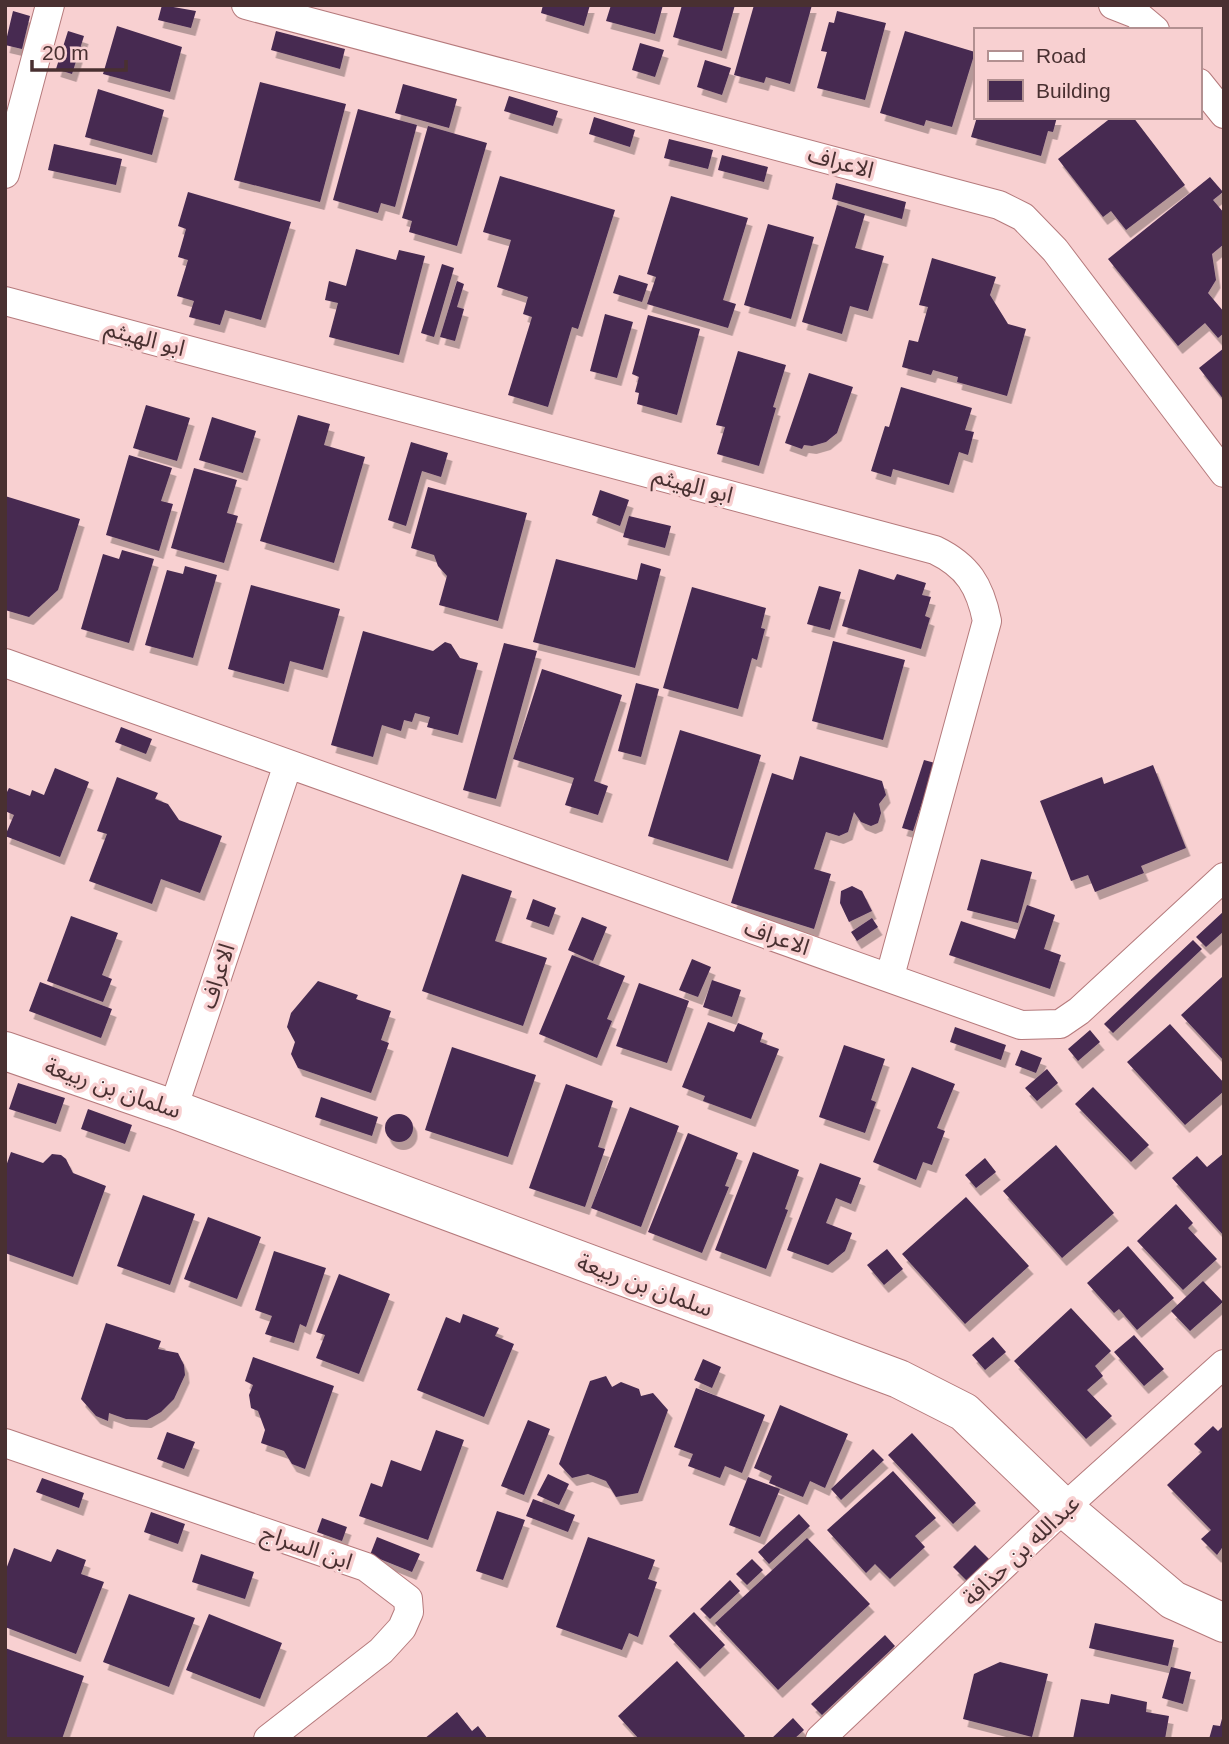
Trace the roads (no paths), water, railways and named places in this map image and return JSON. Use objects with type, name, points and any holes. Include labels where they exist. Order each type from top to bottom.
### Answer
[{"type":"street","points":[[5,174],[50,5]]},
{"type":"street","name":"الاعراف","points":[[246,5],[346,17],[999,205],[1023,217],[1047,240],[1224,473]]},
{"type":"street","points":[[1113,5],[1136,14],[1153,28]]},
{"type":"street","points":[[1201,85],[1224,114]]},
{"type":"street","name":"ابو الهيثم","points":[[5,301],[921,546],[955,559],[976,589],[987,621],[890,976]]},
{"type":"street","name":"الاعراف","points":[[5,663],[890,976],[1021,1025],[1060,1024],[1079,1011],[1224,877]]},
{"type":"street","name":"الاعراف","points":[[173,1109],[288,764]]},
{"type":"street","name":"سلمان بن ربيعة","points":[[5,1051],[173,1109],[899,1379],[964,1412],[1064,1508],[1173,1600],[1224,1623]]},
{"type":"street","name":"عبدالله بن حذافة","points":[[820,1739],[1064,1508],[1224,1364]]},
{"type":"street","name":"ابن السراج","points":[[5,1443],[366,1567],[408,1599],[409,1612],[402,1628],[381,1651],[268,1739]]}]
